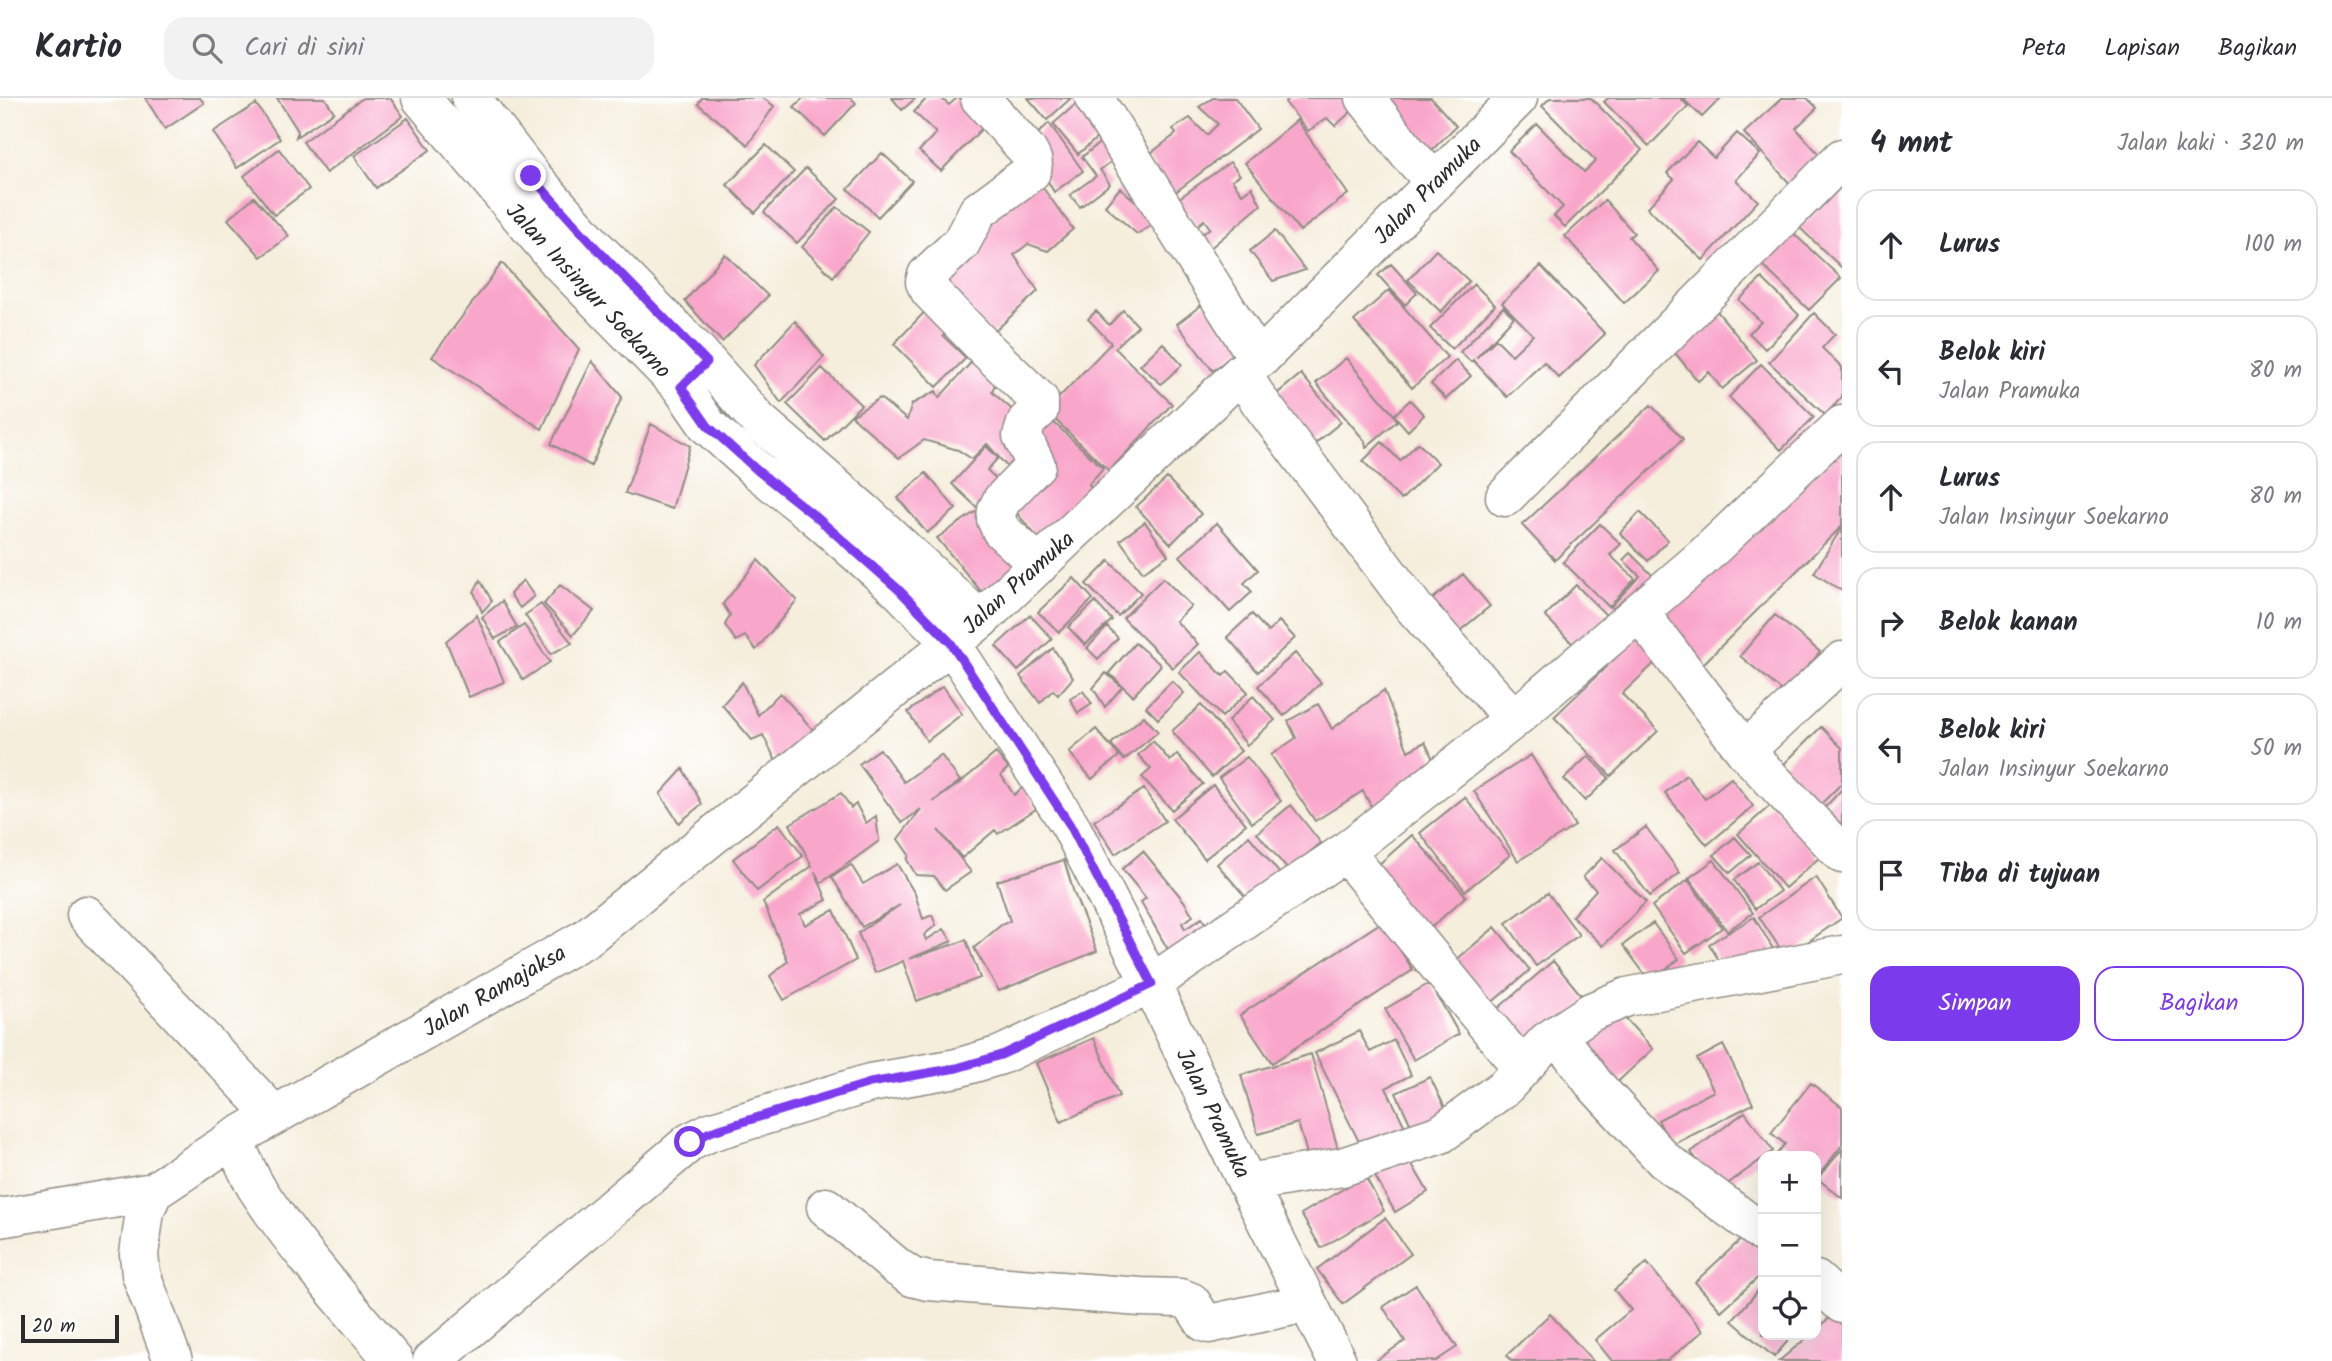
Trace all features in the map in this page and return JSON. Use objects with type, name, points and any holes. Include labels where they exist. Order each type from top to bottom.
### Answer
[{"type":"street","name":"Jalan Insinyur Soekarno","points":[[421,98],[559,262],[694,375]]},
{"type":"street","name":"Jalan Insinyur Soekarno","points":[[471,98],[531,176],[595,247],[694,375],[708,426],[898,589],[965,632]]},
{"type":"street","points":[[980,98],[1027,150],[1033,167],[1031,173],[978,211],[961,243],[927,275],[925,282],[930,291],[1039,400],[1039,410],[1027,421],[1022,436],[1036,466],[1002,500],[996,520],[1002,530],[1039,565]]},
{"type":"street","points":[[1094,98],[1248,342],[1260,402],[1415,609],[1514,719]]},
{"type":"street","points":[[1365,98],[1408,153],[1435,182]]},
{"type":"street","name":"Jalan Pramuka","points":[[1337,1361],[1247,1184],[1152,984],[1070,825],[965,632],[1252,365],[1518,98]]},
{"type":"street","points":[[1505,497],[1842,158]]},
{"type":"street","points":[[432,1361],[690,1142],[710,1132],[870,1083],[957,1068],[1001,1055],[1152,984],[1345,852],[1514,719],[1702,558],[1842,425]]},
{"type":"street","points":[[1639,612],[1745,751],[1842,853]]},
{"type":"street","name":"Jalan Ramajaksa","points":[[153,1192],[233,1139],[586,938],[965,632]]},
{"type":"street","points":[[1745,751],[1842,661]]},
{"type":"street","points":[[1345,852],[1522,1068]]},
{"type":"street","points":[[86,915],[274,1115]]},
{"type":"street","points":[[1247,1184],[1342,1167],[1441,1134],[1505,1087],[1547,1041],[1591,1012],[1627,997],[1842,955]]},
{"type":"street","points":[[1557,1034],[1594,1084],[1664,1160],[1758,1229]]},
{"type":"street","points":[[233,1139],[255,1185],[273,1211],[313,1264],[394,1361]]},
{"type":"street","points":[[0,1218],[153,1192]]},
{"type":"street","points":[[153,1192],[145,1211],[140,1237],[141,1274],[173,1361]]},
{"type":"street","points":[[826,1207],[897,1267],[912,1277],[928,1281],[1181,1298],[1191,1302],[1204,1322],[1209,1324],[1307,1303]]},
{"type":"street","points":[[1821,1285],[1842,1304]]},
{"type":"building","points":[[145,98],[200,98],[204,103],[165,129]]},
{"type":"building","points":[[277,98],[325,98],[334,112],[296,137],[298,131]]},
{"type":"building","points":[[363,98],[390,98],[403,116],[326,173],[303,142]]},
{"type":"building","points":[[702,98],[763,98],[774,106],[748,145],[698,104]]},
{"type":"building","points":[[803,98],[851,98],[856,103],[825,136],[794,107]]},
{"type":"building","points":[[892,98],[916,98],[902,110]]},
{"type":"building","points":[[927,98],[941,98],[949,105],[957,98],[963,98],[988,122],[941,171],[919,151],[936,133],[914,112]]},
{"type":"building","points":[[1028,98],[1071,98],[1047,120]]},
{"type":"building","points":[[1083,98],[1110,127],[1078,154],[1053,124]]},
{"type":"building","points":[[1213,98],[1235,98],[1258,129],[1169,197],[1147,156],[1176,134],[1173,129],[1190,118],[1207,135],[1218,124],[1199,107]]},
{"type":"building","points":[[1290,98],[1358,98],[1362,102],[1335,126],[1327,118],[1308,131],[1285,102]]},
{"type":"building","points":[[1376,98],[1431,98],[1456,126],[1425,157]]},
{"type":"building","points":[[1550,98],[1591,98],[1642,150],[1565,227],[1554,216],[1563,207],[1509,151],[1537,124],[1584,172],[1596,161],[1542,106]]},
{"type":"building","points":[[1608,98],[1680,98],[1688,106],[1649,146],[1604,102]]},
{"type":"building","points":[[1682,98],[1721,98],[1702,117]]},
{"type":"building","points":[[1782,98],[1807,98],[1817,108],[1796,128],[1823,159],[1793,187],[1744,133]]},
{"type":"building","points":[[256,104],[280,139],[237,168],[213,132]]},
{"type":"building","points":[[408,118],[430,150],[376,188],[354,156]]},
{"type":"building","points":[[1297,120],[1348,194],[1300,231],[1245,163]]},
{"type":"building","points":[[1049,123],[1083,171],[1054,192],[1027,144]]},
{"type":"building","points":[[1737,133],[1760,154],[1736,180],[1758,201],[1703,260],[1647,208],[1674,179],[1667,173],[1697,142],[1714,158]]},
{"type":"building","points":[[1107,137],[1120,155],[1100,170],[1110,184],[1080,207],[1070,195],[1096,176],[1082,157]]},
{"type":"building","points":[[766,145],[794,172],[755,213],[727,185]]},
{"type":"building","points":[[279,149],[309,189],[274,215],[244,176]]},
{"type":"building","points":[[882,153],[912,181],[878,217],[848,189]]},
{"type":"building","points":[[1230,162],[1240,175],[1232,180],[1242,194],[1252,187],[1261,205],[1201,256],[1193,241],[1210,228],[1204,220],[1196,227],[1189,213],[1184,218],[1175,201]]},
{"type":"building","points":[[806,168],[839,199],[797,243],[764,212]]},
{"type":"building","points":[[1035,177],[1073,229],[1048,251],[1028,244],[1014,255],[1038,291],[992,334],[936,278]]},
{"type":"building","points":[[1842,186],[1842,268],[1800,228]]},
{"type":"building","points":[[1120,188],[1159,221],[1137,234],[1105,206]]},
{"type":"building","points":[[254,197],[289,236],[261,257],[228,219]]},
{"type":"building","points":[[1605,200],[1634,233],[1629,237],[1659,271],[1624,303],[1565,236]]},
{"type":"building","points":[[837,207],[869,232],[833,277],[802,247]]},
{"type":"building","points":[[1275,231],[1305,270],[1273,281],[1250,251]]},
{"type":"building","points":[[1791,231],[1841,278],[1809,310],[1761,264]]},
{"type":"building","points":[[1436,250],[1469,281],[1441,312],[1408,280]]},
{"type":"building","points":[[725,254],[768,296],[722,342],[685,301]]},
{"type":"building","points":[[502,263],[579,349],[542,429],[432,357]]},
{"type":"building","points":[[1391,264],[1417,293],[1405,305],[1378,275]]},
{"type":"building","points":[[1541,266],[1605,334],[1559,378],[1544,362],[1507,397],[1473,360],[1471,362],[1460,352],[1503,307],[1514,317],[1476,358],[1496,339],[1512,355],[1533,335],[1502,303]]},
{"type":"building","points":[[1762,278],[1799,315],[1765,349],[1749,333],[1761,322],[1739,300]]},
{"type":"building","points":[[1474,284],[1495,305],[1452,349],[1430,328]]},
{"type":"building","points":[[1389,290],[1447,357],[1412,388],[1354,321]]},
{"type":"building","points":[[1209,299],[1245,345],[1213,371],[1177,324]]},
{"type":"building","points":[[936,300],[957,321],[943,336],[966,358],[937,387],[894,344]]},
{"type":"building","points":[[1712,305],[1757,360],[1722,389],[1709,372],[1698,381],[1671,348]]},
{"type":"building","points":[[1123,310],[1138,326],[1115,348],[1172,404],[1109,471],[1046,411],[1111,343],[1088,319],[1096,311],[1109,325]]},
{"type":"building","points":[[1814,313],[1835,334],[1822,348],[1842,367],[1842,397],[1825,415],[1769,362]]},
{"type":"building","points":[[795,321],[824,357],[781,403],[754,365]]},
{"type":"building","points":[[1163,343],[1182,365],[1161,384],[1140,365]]},
{"type":"building","points":[[976,357],[998,375],[992,392],[1016,413],[1017,478],[987,444],[972,459],[958,450],[924,440],[899,458],[852,416],[880,398],[907,420],[912,404],[936,391],[939,398]]},
{"type":"building","points":[[1346,358],[1397,421],[1366,447],[1365,441],[1316,383]]},
{"type":"building","points":[[1456,360],[1471,376],[1446,399],[1431,384]]},
{"type":"building","points":[[592,361],[622,397],[591,466],[551,444]]},
{"type":"building","points":[[1761,364],[1814,417],[1781,450],[1729,397]]},
{"type":"building","points":[[822,368],[861,405],[825,441],[787,404]]},
{"type":"building","points":[[1301,374],[1341,422],[1307,450],[1267,402]]},
{"type":"building","points":[[1410,400],[1424,415],[1408,431],[1394,415]]},
{"type":"building","points":[[1651,405],[1683,439],[1555,560],[1522,525]]},
{"type":"building","points":[[1052,421],[1103,468],[1089,484],[1093,494],[1043,544],[1009,504],[1030,444]]},
{"type":"building","points":[[651,424],[690,446],[672,509],[625,493]]},
{"type":"building","points":[[1382,442],[1400,461],[1418,443],[1438,463],[1401,500],[1363,461]]},
{"type":"building","points":[[986,446],[998,458],[987,470],[1007,489],[984,514],[952,484]]},
{"type":"building","points":[[1842,450],[1842,526],[1698,669],[1677,648],[1685,639],[1658,612]]},
{"type":"building","points":[[926,473],[956,509],[927,533],[898,498]]},
{"type":"building","points":[[1167,478],[1201,514],[1171,544],[1136,507]]},
{"type":"building","points":[[975,512],[1020,562],[983,594],[937,538]]},
{"type":"building","points":[[1640,512],[1668,540],[1648,561],[1620,533]]},
{"type":"building","points":[[1145,522],[1168,555],[1143,572],[1120,540]]},
{"type":"building","points":[[1217,523],[1258,570],[1244,583],[1252,592],[1230,612],[1180,556]]},
{"type":"building","points":[[1600,524],[1621,544],[1610,555],[1635,579],[1609,607],[1563,562]]},
{"type":"building","points":[[1842,527],[1842,591],[1814,573]]},
{"type":"building","points":[[1630,553],[1655,578],[1619,614],[1611,606],[1640,576],[1623,560]]},
{"type":"building","points":[[758,560],[797,600],[756,650],[745,636],[736,641],[725,625],[730,615],[723,604]]},
{"type":"building","points":[[1109,561],[1141,593],[1118,616],[1086,584]]},
{"type":"building","points":[[1463,574],[1490,606],[1451,638],[1424,606]]},
{"type":"building","points":[[1074,578],[1093,599],[1059,632],[1038,612]]},
{"type":"building","points":[[1163,578],[1191,606],[1176,621],[1198,644],[1173,668],[1123,618]]},
{"type":"building","points":[[480,580],[492,601],[482,612],[474,592]]},
{"type":"building","points":[[523,580],[534,596],[520,608],[510,594]]},
{"type":"building","points":[[560,585],[594,611],[573,635],[544,604]]},
{"type":"building","points":[[1576,585],[1607,616],[1576,647],[1545,616]]},
{"type":"building","points":[[502,601],[517,627],[495,639],[482,617]]},
{"type":"building","points":[[1095,602],[1112,620],[1085,645],[1068,627]]},
{"type":"building","points":[[541,604],[572,643],[551,654],[525,615]]},
{"type":"building","points":[[1252,614],[1268,632],[1279,621],[1295,638],[1258,672],[1227,637]]},
{"type":"building","points":[[477,615],[504,682],[469,697],[446,641]]},
{"type":"building","points":[[1030,615],[1052,639],[1018,671],[996,646]]},
{"type":"building","points":[[1775,615],[1820,652],[1786,694],[1740,656]]},
{"type":"building","points":[[524,625],[550,662],[523,680],[500,642]]},
{"type":"building","points":[[1107,627],[1118,638],[1098,659],[1087,648]]},
{"type":"building","points":[[1640,634],[1661,657],[1622,694],[1658,731],[1611,776],[1554,717]]},
{"type":"building","points":[[1135,643],[1161,665],[1133,696],[1109,673]]},
{"type":"building","points":[[1053,648],[1073,678],[1058,695],[1053,690],[1040,703],[1020,676]]},
{"type":"building","points":[[1200,652],[1223,676],[1228,671],[1248,692],[1222,717],[1179,672]]},
{"type":"building","points":[[1295,653],[1321,683],[1284,716],[1258,686]]},
{"type":"building","points":[[1106,673],[1122,687],[1105,707],[1093,688]]},
{"type":"building","points":[[1172,681],[1184,693],[1158,719],[1146,707]]},
{"type":"building","points":[[742,682],[758,715],[780,693],[816,733],[777,763],[763,735],[752,740],[722,705]]},
{"type":"building","points":[[943,686],[962,714],[927,741],[908,712]]},
{"type":"building","points":[[1384,690],[1408,751],[1425,742],[1439,772],[1373,810],[1363,791],[1315,821],[1271,755],[1296,738],[1288,721],[1318,704],[1332,729]]},
{"type":"building","points":[[1083,691],[1092,704],[1078,713],[1070,699]]},
{"type":"building","points":[[1253,696],[1275,720],[1247,745],[1228,721]]},
{"type":"building","points":[[1201,705],[1241,751],[1212,777],[1172,731]]},
{"type":"building","points":[[1144,716],[1158,732],[1124,760],[1111,744]]},
{"type":"building","points":[[1821,727],[1842,748],[1842,783],[1812,813],[1773,775]]},
{"type":"building","points":[[1096,729],[1119,756],[1092,779],[1069,752]]},
{"type":"building","points":[[1153,741],[1170,761],[1177,754],[1203,784],[1172,810],[1142,777],[1151,769],[1138,755]]},
{"type":"building","points":[[880,749],[904,782],[941,755],[960,781],[933,802],[961,782],[996,753],[1008,768],[1001,775],[1014,795],[1023,787],[1036,809],[998,834],[995,830],[962,858],[938,830],[971,872],[945,890],[934,876],[916,875],[907,860],[909,855],[898,839],[921,809],[902,823],[859,764]]},
{"type":"building","points":[[1531,755],[1575,826],[1518,861],[1474,791]]},
{"type":"building","points":[[1588,756],[1609,778],[1585,801],[1564,779]]},
{"type":"building","points":[[1247,757],[1281,801],[1252,823],[1219,778]]},
{"type":"building","points":[[683,769],[702,804],[679,823],[660,794]]},
{"type":"building","points":[[1686,775],[1705,799],[1731,778],[1753,806],[1707,845],[1665,793]]},
{"type":"building","points":[[1213,785],[1246,824],[1205,859],[1172,819]]},
{"type":"building","points":[[1144,789],[1165,821],[1115,854],[1094,821]]},
{"type":"building","points":[[1842,789],[1842,846],[1814,819]]},
{"type":"building","points":[[841,793],[851,808],[856,804],[866,823],[876,816],[879,841],[821,883],[815,872],[827,900],[800,914],[805,925],[834,910],[856,960],[784,1000],[770,976],[788,961],[763,902],[812,866],[790,824]]},
{"type":"building","points":[[1465,797],[1510,855],[1465,891],[1420,833]]},
{"type":"building","points":[[1772,804],[1819,858],[1785,888],[1738,834]]},
{"type":"building","points":[[1291,805],[1321,843],[1288,870],[1257,833]]},
{"type":"building","points":[[779,824],[803,856],[757,891],[733,859]]},
{"type":"building","points":[[1646,827],[1680,873],[1650,896],[1615,850]]},
{"type":"building","points":[[1412,835],[1466,896],[1423,935],[1369,873]]},
{"type":"building","points":[[1249,836],[1280,874],[1250,902],[1217,864]]},
{"type":"building","points":[[1735,837],[1751,855],[1730,873],[1714,855]]},
{"type":"building","points":[[1143,851],[1193,916],[1182,923],[1185,929],[1202,918],[1214,938],[1175,962],[1141,902],[1146,898],[1122,869]]},
{"type":"building","points":[[1602,858],[1646,902],[1603,946],[1572,916],[1596,890],[1583,877]]},
{"type":"building","points":[[1064,860],[1097,951],[999,991],[974,948],[1001,925],[1010,921],[997,881]]},
{"type":"building","points":[[1714,860],[1753,913],[1727,931],[1689,878]]},
{"type":"building","points":[[1758,862],[1780,891],[1755,909],[1734,880]]},
{"type":"building","points":[[897,864],[915,894],[923,919],[932,915],[936,925],[924,935],[926,940],[944,929],[952,941],[909,959],[966,940],[980,978],[917,1001],[903,961],[875,973],[858,933],[900,905],[862,927],[832,877],[851,865],[863,884]]},
{"type":"building","points":[[1816,877],[1842,918],[1786,957],[1759,917]]},
{"type":"building","points":[[1688,880],[1722,928],[1686,953],[1652,906]]},
{"type":"building","points":[[1548,893],[1579,935],[1536,966],[1506,923]]},
{"type":"building","points":[[1754,917],[1773,949],[1728,975],[1709,944]]},
{"type":"building","points":[[1382,922],[1413,970],[1272,1063],[1240,1015]]},
{"type":"building","points":[[1653,923],[1679,959],[1650,981],[1623,945]]},
{"type":"building","points":[[1495,927],[1530,970],[1490,1004],[1455,961]]},
{"type":"building","points":[[1553,961],[1586,1001],[1529,1050],[1496,1010]]},
{"type":"building","points":[[1430,983],[1459,1034],[1414,1060],[1385,1009]]},
{"type":"building","points":[[1613,1005],[1653,1049],[1611,1088],[1572,1044]]},
{"type":"building","points":[[1359,1031],[1370,1052],[1394,1040],[1411,1075],[1386,1088],[1407,1131],[1364,1152],[1315,1053]]},
{"type":"building","points":[[1094,1038],[1119,1096],[1061,1122],[1036,1063]]},
{"type":"building","points":[[1723,1045],[1753,1104],[1671,1146],[1658,1120],[1714,1091],[1697,1059]]},
{"type":"building","points":[[1311,1054],[1338,1149],[1308,1157],[1298,1123],[1258,1134],[1241,1075]]},
{"type":"building","points":[[1430,1077],[1449,1116],[1414,1132],[1396,1093]]},
{"type":"building","points":[[1811,1083],[1842,1107],[1842,1145],[1821,1172],[1821,1151],[1779,1151],[1785,1144],[1771,1133]]},
{"type":"building","points":[[1745,1112],[1773,1151],[1758,1151],[1758,1162],[1719,1190],[1691,1152]]},
{"type":"building","points":[[1842,1149],[1842,1198],[1821,1181],[1821,1175]]},
{"type":"building","points":[[1405,1152],[1428,1192],[1395,1212],[1372,1171]]},
{"type":"building","points":[[1365,1176],[1384,1211],[1321,1248],[1301,1214]]},
{"type":"building","points":[[1385,1218],[1411,1254],[1343,1304],[1317,1269]]},
{"type":"building","points":[[1746,1235],[1758,1248],[1758,1278],[1721,1311],[1695,1282]]},
{"type":"building","points":[[1647,1263],[1703,1331],[1667,1361],[1612,1361],[1595,1340],[1631,1310],[1614,1290]]},
{"type":"building","points":[[1416,1285],[1457,1347],[1436,1361],[1375,1361],[1405,1341],[1383,1307]]},
{"type":"building","points":[[1758,1291],[1758,1340],[1789,1340],[1774,1357],[1732,1321]]},
{"type":"building","points":[[1835,1313],[1842,1321],[1842,1361],[1779,1361],[1804,1340],[1821,1340],[1821,1326]]},
{"type":"building","points":[[1550,1314],[1593,1361],[1512,1361],[1507,1355]]},
{"type":"route","points":[[531,176],[595,247],[707,362],[681,387],[708,426],[898,589],[951,643],[1070,825],[1152,984],[1001,1055],[957,1068],[870,1083],[710,1132],[690,1142]]}]
